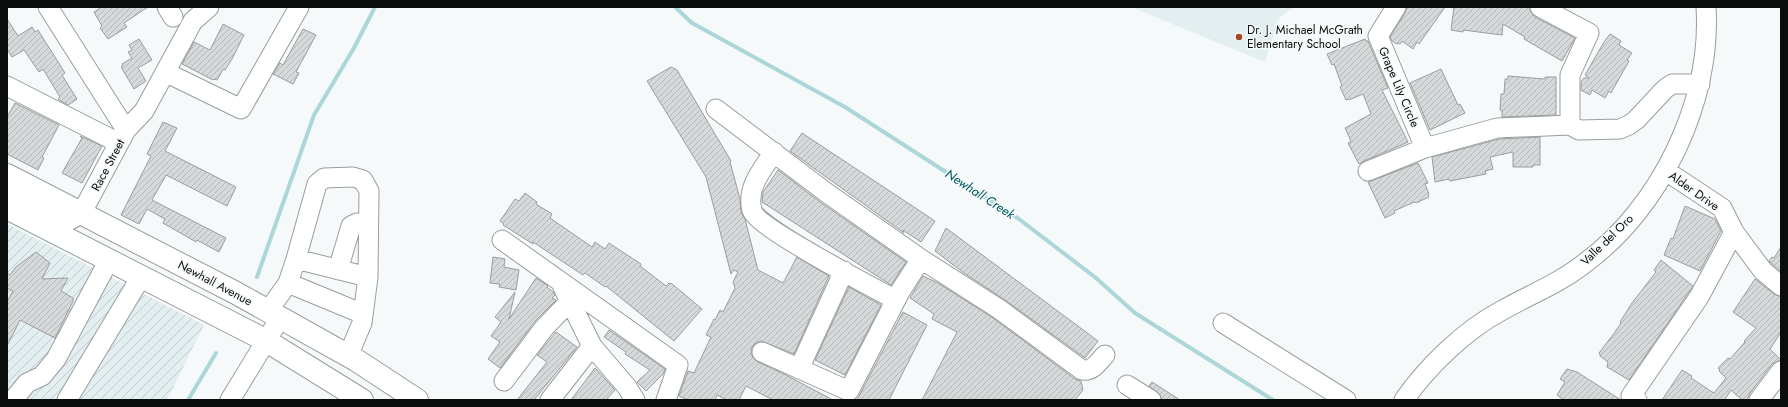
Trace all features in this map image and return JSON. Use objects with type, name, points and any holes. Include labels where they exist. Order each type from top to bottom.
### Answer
[{"type":"main road","name":"Newhall Avenue","points":[[7,175],[274,315],[348,356],[417,400]]},
{"type":"main road","points":[[7,208],[265,340],[362,400]]},
{"type":"street","name":"Race Street","points":[[48,7],[123,137],[81,214]]},
{"type":"street","points":[[7,86],[123,137],[144,111],[194,21],[209,7]]},
{"type":"street","points":[[165,72],[241,109],[299,7]]},
{"type":"street","name":"Grape Lily Circle","points":[[1396,7],[1378,36],[1425,148]]},
{"type":"street","points":[[1540,7],[1589,33],[1570,75],[1570,125]]},
{"type":"street","name":"Valle del Oro","points":[[1404,400],[1428,370],[1476,327],[1500,311],[1553,284],[1586,263],[1616,235],[1639,209],[1666,171],[1687,126],[1700,84],[1705,42],[1706,7]]},
{"type":"street","points":[[1368,171],[1425,148],[1498,128],[1570,125],[1579,130],[1620,129],[1630,125],[1636,120],[1665,89],[1672,84],[1700,84]]},
{"type":"street","points":[[716,109],[921,259],[999,309],[1082,370],[1086,371],[1092,369],[1105,355]]},
{"type":"street","points":[[774,152],[754,182],[751,194],[752,212],[761,222],[790,242],[896,300]]},
{"type":"street","name":"Alder Drive","points":[[1666,171],[1722,208],[1734,232],[1763,272],[1781,286]]},
{"type":"street","points":[[230,400],[265,340],[288,284],[317,184],[324,178],[353,177],[363,180],[368,191],[368,277],[362,323],[348,356]]},
{"type":"street","points":[[7,197],[24,201],[62,221],[68,221],[81,214]]},
{"type":"street","points":[[338,270],[351,226],[357,223],[368,225]]},
{"type":"street","points":[[1637,400],[1631,396],[1699,296],[1734,232]]},
{"type":"street","points":[[502,240],[561,282],[574,298],[678,365],[666,400]]},
{"type":"street","points":[[296,259],[368,277]]},
{"type":"street","points":[[762,352],[799,369],[847,396],[896,300],[921,259]]},
{"type":"street","points":[[13,400],[27,383],[42,376],[56,359],[109,260]]},
{"type":"street","points":[[799,369],[844,271]]},
{"type":"street","points":[[67,400],[141,277]]},
{"type":"street","points":[[288,284],[363,314]]},
{"type":"street","points":[[574,298],[592,346],[626,396]]},
{"type":"street","points":[[504,381],[544,328],[574,298]]},
{"type":"street","points":[[1223,323],[1346,400]]},
{"type":"street","points":[[550,400],[592,346]]},
{"type":"street","points":[[1759,400],[1781,371]]},
{"type":"street","points":[[1127,385],[1151,400]]},
{"type":"shaded area","name":"Dr. J. Michael McGrath Elementary School","points":[[1131,7],[1295,7],[1281,16],[1278,21],[1265,62]]},
{"type":"shaded area","points":[[7,224],[204,325],[167,400],[7,400]]},
{"type":"building","points":[[102,7],[148,7],[124,23],[127,27],[108,39],[100,28],[102,26],[94,12]]},
{"type":"building","points":[[1407,7],[1445,7],[1419,44],[1417,42],[1413,49],[1402,41],[1400,44],[1397,44],[1392,41],[1390,37],[1405,13]]},
{"type":"building","points":[[1454,7],[1529,7],[1535,17],[1575,38],[1562,61],[1524,39],[1525,37],[1503,24],[1502,35],[1451,30]]},
{"type":"building","points":[[7,19],[18,36],[32,27],[35,32],[38,30],[65,73],[62,75],[77,99],[68,105],[59,100],[58,99],[60,97],[43,69],[39,72],[24,50],[12,57],[7,49]]},
{"type":"building","points":[[223,24],[244,35],[232,59],[225,70],[223,69],[217,80],[213,80],[182,64],[194,42],[210,50]]},
{"type":"building","points":[[303,29],[316,35],[296,72],[299,73],[293,84],[273,74],[280,63],[283,65]]},
{"type":"building","points":[[1610,34],[1621,41],[1619,45],[1632,53],[1611,93],[1609,91],[1605,98],[1592,90],[1590,95],[1581,90],[1581,82],[1584,78],[1589,78],[1585,75]]},
{"type":"building","points":[[139,39],[152,60],[138,68],[146,81],[134,89],[121,67],[123,66],[122,64],[132,58],[128,52],[132,50],[129,45]]},
{"type":"building","points":[[1365,39],[1368,41],[1388,88],[1382,90],[1408,142],[1359,164],[1348,143],[1351,142],[1345,128],[1371,114],[1363,94],[1346,100],[1340,87],[1342,86],[1334,64],[1332,65],[1327,54]]},
{"type":"building","points":[[671,67],[677,70],[731,161],[730,162],[740,199],[741,212],[745,219],[758,270],[783,283],[797,257],[829,276],[794,354],[761,341],[752,347],[751,353],[753,358],[758,362],[833,400],[773,400],[746,386],[739,400],[727,400],[717,395],[715,400],[688,400],[679,396],[688,371],[694,373],[711,337],[706,335],[714,319],[715,320],[720,310],[723,312],[735,288],[733,282],[738,272],[734,270],[731,274],[706,177],[647,81]]},
{"type":"building","points":[[1441,69],[1458,105],[1460,104],[1465,113],[1430,130],[1410,83]]},
{"type":"building","points":[[1508,76],[1545,79],[1545,77],[1556,77],[1556,115],[1502,117],[1502,110],[1500,110],[1501,94],[1504,94],[1505,79],[1508,79]]},
{"type":"building","points":[[15,103],[59,125],[42,157],[44,158],[38,170],[7,154],[7,117]]},
{"type":"building","points":[[163,122],[177,128],[165,151],[236,187],[227,206],[166,175],[152,200],[226,238],[219,252],[197,240],[196,242],[163,223],[165,219],[147,209],[139,224],[121,215],[151,156],[147,154]]},
{"type":"building","points":[[802,133],[935,221],[921,242],[903,230],[904,233],[790,151]]},
{"type":"building","points":[[80,136],[102,146],[82,183],[62,173],[82,138]]},
{"type":"building","points":[[1540,137],[1540,165],[1533,165],[1533,167],[1513,167],[1513,152],[1490,157],[1493,169],[1485,171],[1486,174],[1450,181],[1449,179],[1435,182],[1432,157],[1499,139]]},
{"type":"building","points":[[1418,163],[1428,183],[1425,184],[1429,197],[1394,211],[1395,213],[1385,218],[1368,182]]},
{"type":"building","points":[[778,170],[820,202],[906,262],[891,285],[762,202],[763,192]]},
{"type":"building","points":[[525,193],[537,202],[536,204],[552,214],[550,218],[592,247],[595,242],[605,249],[609,243],[641,264],[640,266],[666,286],[671,283],[702,309],[674,341],[606,286],[605,287],[585,273],[583,275],[533,242],[533,244],[503,225],[504,224],[500,221],[515,199],[519,201]]},
{"type":"building","points":[[1685,206],[1715,219],[1721,231],[1700,271],[1664,255],[1671,238],[1673,239]]},
{"type":"building","points":[[946,228],[1098,341],[1085,358],[935,251]]},
{"type":"building","points":[[1781,247],[1781,272],[1769,261],[1772,257],[1774,258]]},
{"type":"building","points":[[36,252],[50,263],[42,279],[68,278],[61,291],[73,298],[73,301],[55,338],[20,320],[7,346],[7,302],[13,291],[7,288],[7,273],[10,275],[16,267]]},
{"type":"building","points":[[493,257],[505,259],[504,267],[519,270],[516,290],[499,287],[500,284],[490,283]]},
{"type":"building","points":[[1661,260],[1693,286],[1629,380],[1607,367],[1608,362],[1600,356],[1599,353],[1621,323],[1620,322],[1632,303],[1656,272],[1654,270]]},
{"type":"building","points":[[923,276],[938,283],[993,318],[1075,379],[1081,381],[1083,390],[1075,400],[922,400],[957,332],[932,319],[934,314],[910,298]]},
{"type":"building","points":[[536,278],[548,286],[547,287],[555,295],[552,298],[556,300],[535,321],[500,368],[488,359],[500,342],[491,336],[501,322],[495,317],[515,292],[509,319]]},
{"type":"building","points":[[1755,279],[1774,294],[1781,297],[1781,332],[1770,349],[1781,360],[1772,364],[1750,393],[1747,400],[1742,400],[1731,390],[1725,399],[1727,400],[1662,400],[1682,370],[1692,376],[1691,378],[1714,393],[1726,378],[1718,368],[1728,358],[1730,359],[1756,328],[1733,312]]},
{"type":"building","points":[[849,287],[881,305],[845,375],[815,360]]},
{"type":"building","points":[[903,312],[927,325],[889,400],[857,400]]},
{"type":"building","points":[[609,330],[665,369],[663,374],[646,391],[637,382],[650,370],[625,354],[626,352],[604,337]]},
{"type":"building","points":[[556,332],[577,347],[534,400],[517,400],[547,362],[537,355]]},
{"type":"building","points":[[595,368],[615,390],[606,400],[571,400]]},
{"type":"building","points":[[1567,369],[1577,372],[1621,400],[1564,400],[1557,395],[1565,382],[1560,379]]},
{"type":"building","points":[[1152,382],[1180,400],[1162,400],[1160,395],[1149,386]]},
{"type":"waterway","points":[[257,277],[314,115],[354,48],[375,7]]},
{"type":"waterway","name":"Newhall Creek","points":[[675,7],[692,23],[845,107],[1019,219],[1096,278],[1135,313],[1273,400]]},
{"type":"waterway","points":[[188,400],[216,353]]},
{"type":"place","name":"Dr. J. Michael McGrath Elementary School","points":[[1239,37]]}]
